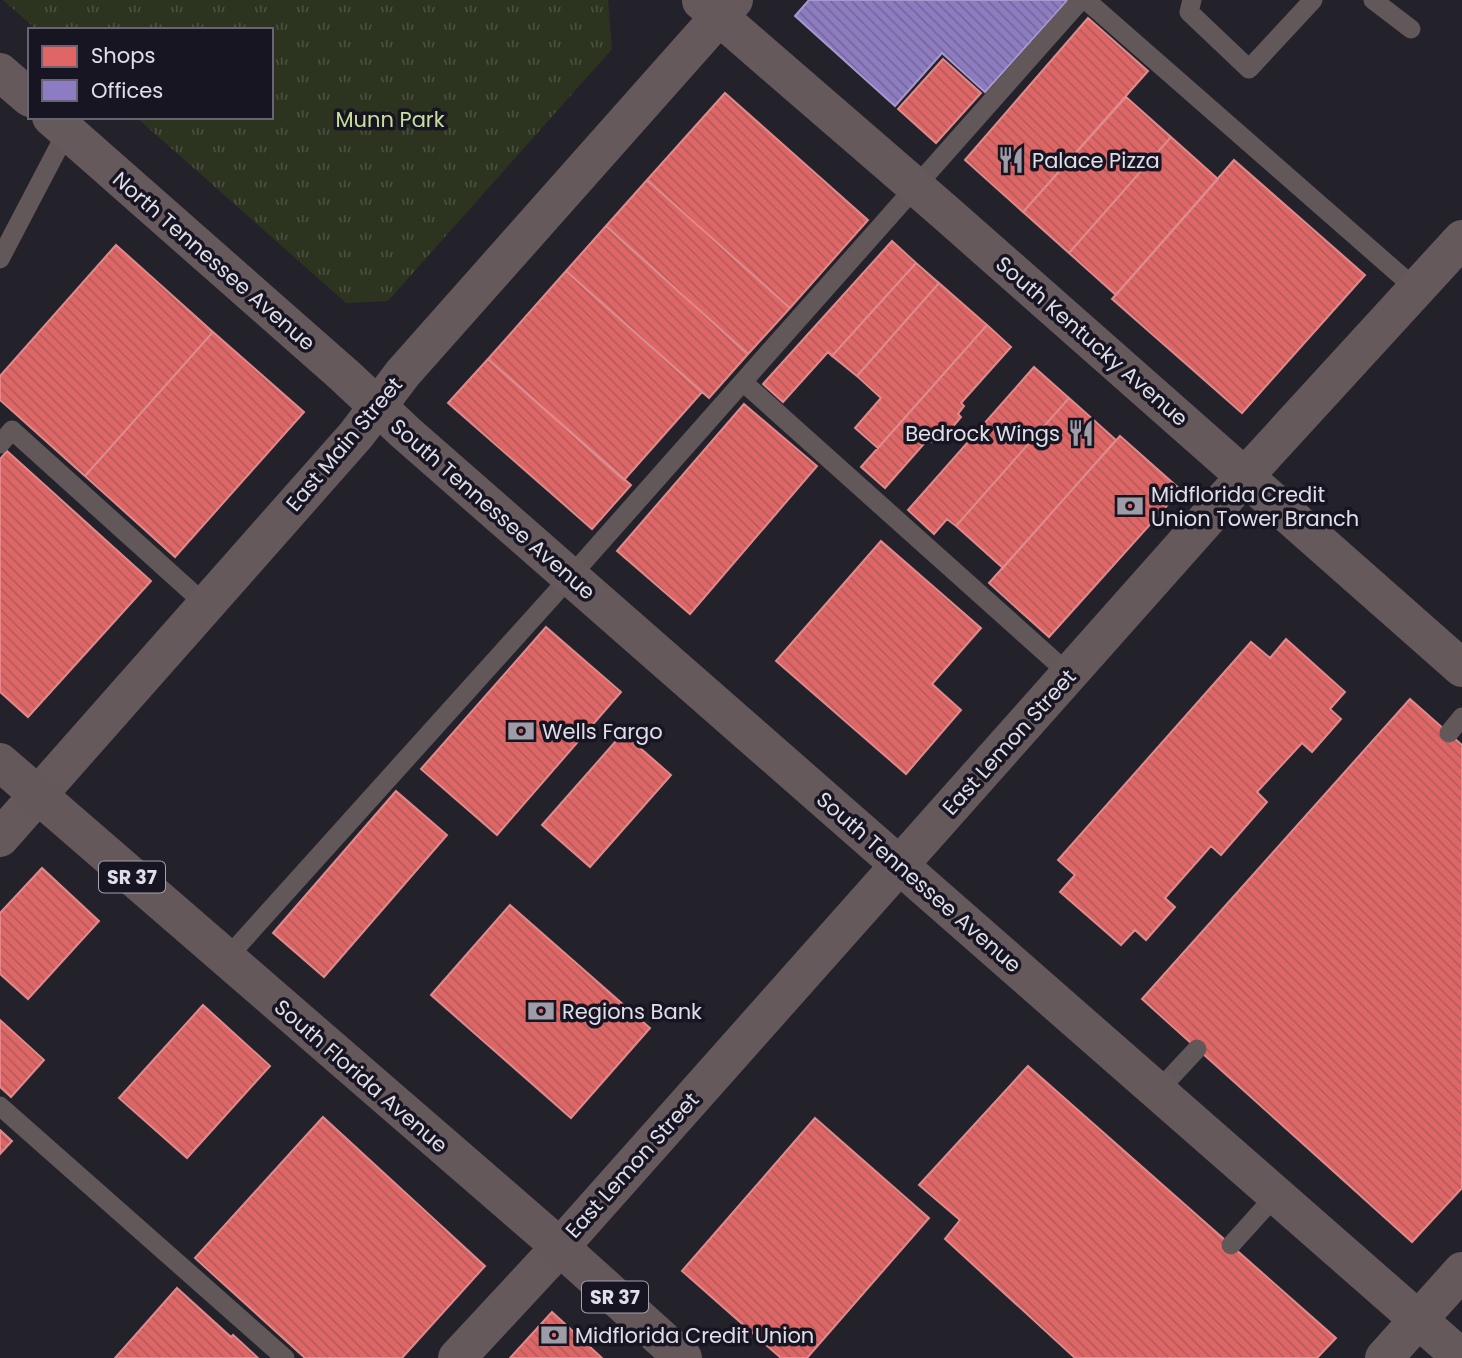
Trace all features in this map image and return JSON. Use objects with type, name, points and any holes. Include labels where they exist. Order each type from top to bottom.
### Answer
[{"type":"main road","name":"South Florida Avenue","points":[[0,762],[560,1247],[671,1354]]},
{"type":"street","name":"South Kentucky Avenue","points":[[718,6],[915,187],[1462,668]]},
{"type":"street","name":"East Main Street","points":[[0,838],[356,435],[403,373],[718,6]]},
{"type":"street","points":[[0,72],[28,96]]},
{"type":"street","name":"North Tennessee Avenue","points":[[59,124],[344,375],[376,407]]},
{"type":"street","name":"East Lemon Street","points":[[457,1358],[560,1247],[1245,476],[1462,239]]},
{"type":"street","name":"South Tennessee Avenue","points":[[376,407],[1462,1358]]},
{"type":"street","points":[[1384,1358],[1462,1271]]},
{"type":"lane","points":[[226,959],[570,577],[1081,0]]},
{"type":"lane","points":[[1086,0],[1416,289]]},
{"type":"lane","points":[[1192,0],[1189,12],[1249,69],[1313,0]]},
{"type":"lane","points":[[1373,0],[1411,29]]},
{"type":"lane","points":[[0,259],[59,124]]},
{"type":"lane","points":[[743,382],[1069,674]]},
{"type":"lane","points":[[0,444],[12,430],[206,606]]},
{"type":"lane","points":[[1449,733],[1462,718]]},
{"type":"lane","points":[[1157,1092],[1197,1049]]},
{"type":"lane","points":[[0,1106],[285,1358]]},
{"type":"lane","points":[[1231,1245],[1276,1195]]},
{"type":"green space","name":"Munn Park","points":[[3,0],[608,0],[612,49],[388,301],[346,303],[138,119],[273,119],[273,28],[35,28]]},
{"type":"building: Shops","points":[[1088,18],[1148,71],[1023,212],[965,160]]},
{"type":"building: Shops","points":[[943,59],[981,93],[936,143],[898,109]]},
{"type":"building: Shops","points":[[725,93],[868,220],[790,308],[647,180]]},
{"type":"building: Shops","points":[[1126,97],[1171,137],[1069,253],[1023,212]]},
{"type":"building: Shops","points":[[1171,137],[1218,179],[1116,295],[1069,253]]},
{"type":"building: Shops","points":[[1234,160],[1365,275],[1242,413],[1112,299]]},
{"type":"building: Shops","points":[[647,180],[790,308],[748,354],[606,226]]},
{"type":"building: Shops","points":[[606,226],[748,354],[709,398],[566,271]]},
{"type":"building: Shops","points":[[892,241],[916,263],[832,356],[828,352],[783,402],[763,384]]},
{"type":"building: Shops","points":[[116,245],[213,332],[85,476],[0,400],[0,376]]},
{"type":"building: Shops","points":[[916,263],[939,283],[857,376],[832,356]]},
{"type":"building: Shops","points":[[566,271],[702,392],[624,480],[488,359]]},
{"type":"building: Shops","points":[[939,283],[987,325],[878,448],[855,428],[881,398],[857,376]]},
{"type":"building: Shops","points":[[987,325],[1011,347],[961,403],[964,406],[958,414],[961,417],[944,437],[940,433],[932,442],[929,438],[885,488],[861,467]]},
{"type":"building: Shops","points":[[213,332],[304,412],[175,557],[85,476]]},
{"type":"building: Shops","points":[[488,359],[631,485],[592,529],[448,403]]},
{"type":"building: Shops","points":[[1034,367],[1069,398],[956,526],[947,519],[934,534],[908,510]]},
{"type":"building: Shops","points":[[1069,398],[1116,440],[1003,568],[956,526]]},
{"type":"building: Shops","points":[[744,404],[817,466],[690,614],[617,551]]},
{"type":"building: Shops","points":[[1120,436],[1181,490],[1049,637],[989,583]]},
{"type":"building: Shops","points":[[7,451],[151,581],[28,717],[0,692],[0,459]]},
{"type":"building: Shops","points":[[881,541],[981,628],[932,684],[961,710],[906,774],[776,661]]},
{"type":"building: Shops","name":"Wells Fargo","points":[[546,627],[621,692],[497,835],[421,769]]},
{"type":"building: Shops","points":[[1286,639],[1345,692],[1330,709],[1341,719],[1312,752],[1302,743],[1257,792],[1267,802],[1221,855],[1211,846],[1165,898],[1175,907],[1146,940],[1135,930],[1121,945],[1060,892],[1075,875],[1058,860],[1251,642],[1270,658]]},
{"type":"building: Shops","points":[[1410,699],[1462,745],[1462,1188],[1412,1242],[1142,999]]},
{"type":"building: Shops","points":[[623,733],[671,775],[590,867],[542,825]]},
{"type":"building: Shops","points":[[396,791],[447,835],[324,977],[273,933]]},
{"type":"building: Shops","points":[[42,868],[99,921],[28,999],[0,974],[0,913]]},
{"type":"building: Shops","name":"Regions Bank","points":[[510,905],[650,1028],[571,1118],[431,995]]},
{"type":"building: Shops","points":[[203,1005],[270,1066],[187,1158],[119,1098]]},
{"type":"building: Shops","points":[[0,1020],[44,1060],[11,1097],[0,1087]]},
{"type":"building: Shops","points":[[1028,1066],[1336,1338],[1317,1358],[1075,1358],[945,1239],[960,1220],[919,1185]]},
{"type":"building: Shops","points":[[323,1117],[485,1266],[402,1358],[305,1358],[195,1258]]},
{"type":"building: Shops","points":[[815,1118],[929,1218],[807,1358],[781,1358],[682,1271]]},
{"type":"building: Shops","points":[[0,1130],[12,1141],[0,1154]]},
{"type":"building: Shops","points":[[177,1288],[231,1337],[233,1335],[258,1358],[115,1358]]},
{"type":"building: Shops","name":"Midflorida Credit Union","points":[[552,1312],[602,1358],[510,1358]]},
{"type":"building: Offices","points":[[809,0],[1067,1],[985,92],[942,53],[895,106],[795,16]]},
{"type":"place","name":"Palace Pizza","points":[[1011,160]]},
{"type":"place","name":"Bedrock Wings","points":[[1081,433]]},
{"type":"place","name":"Midflorida Credit Union Tower Branch","points":[[1130,506]]},
{"type":"place","name":"Wells Fargo","points":[[521,731]]},
{"type":"place","name":"Regions Bank","points":[[541,1011]]},
{"type":"place","name":"Midflorida Credit Union","points":[[554,1335]]}]
